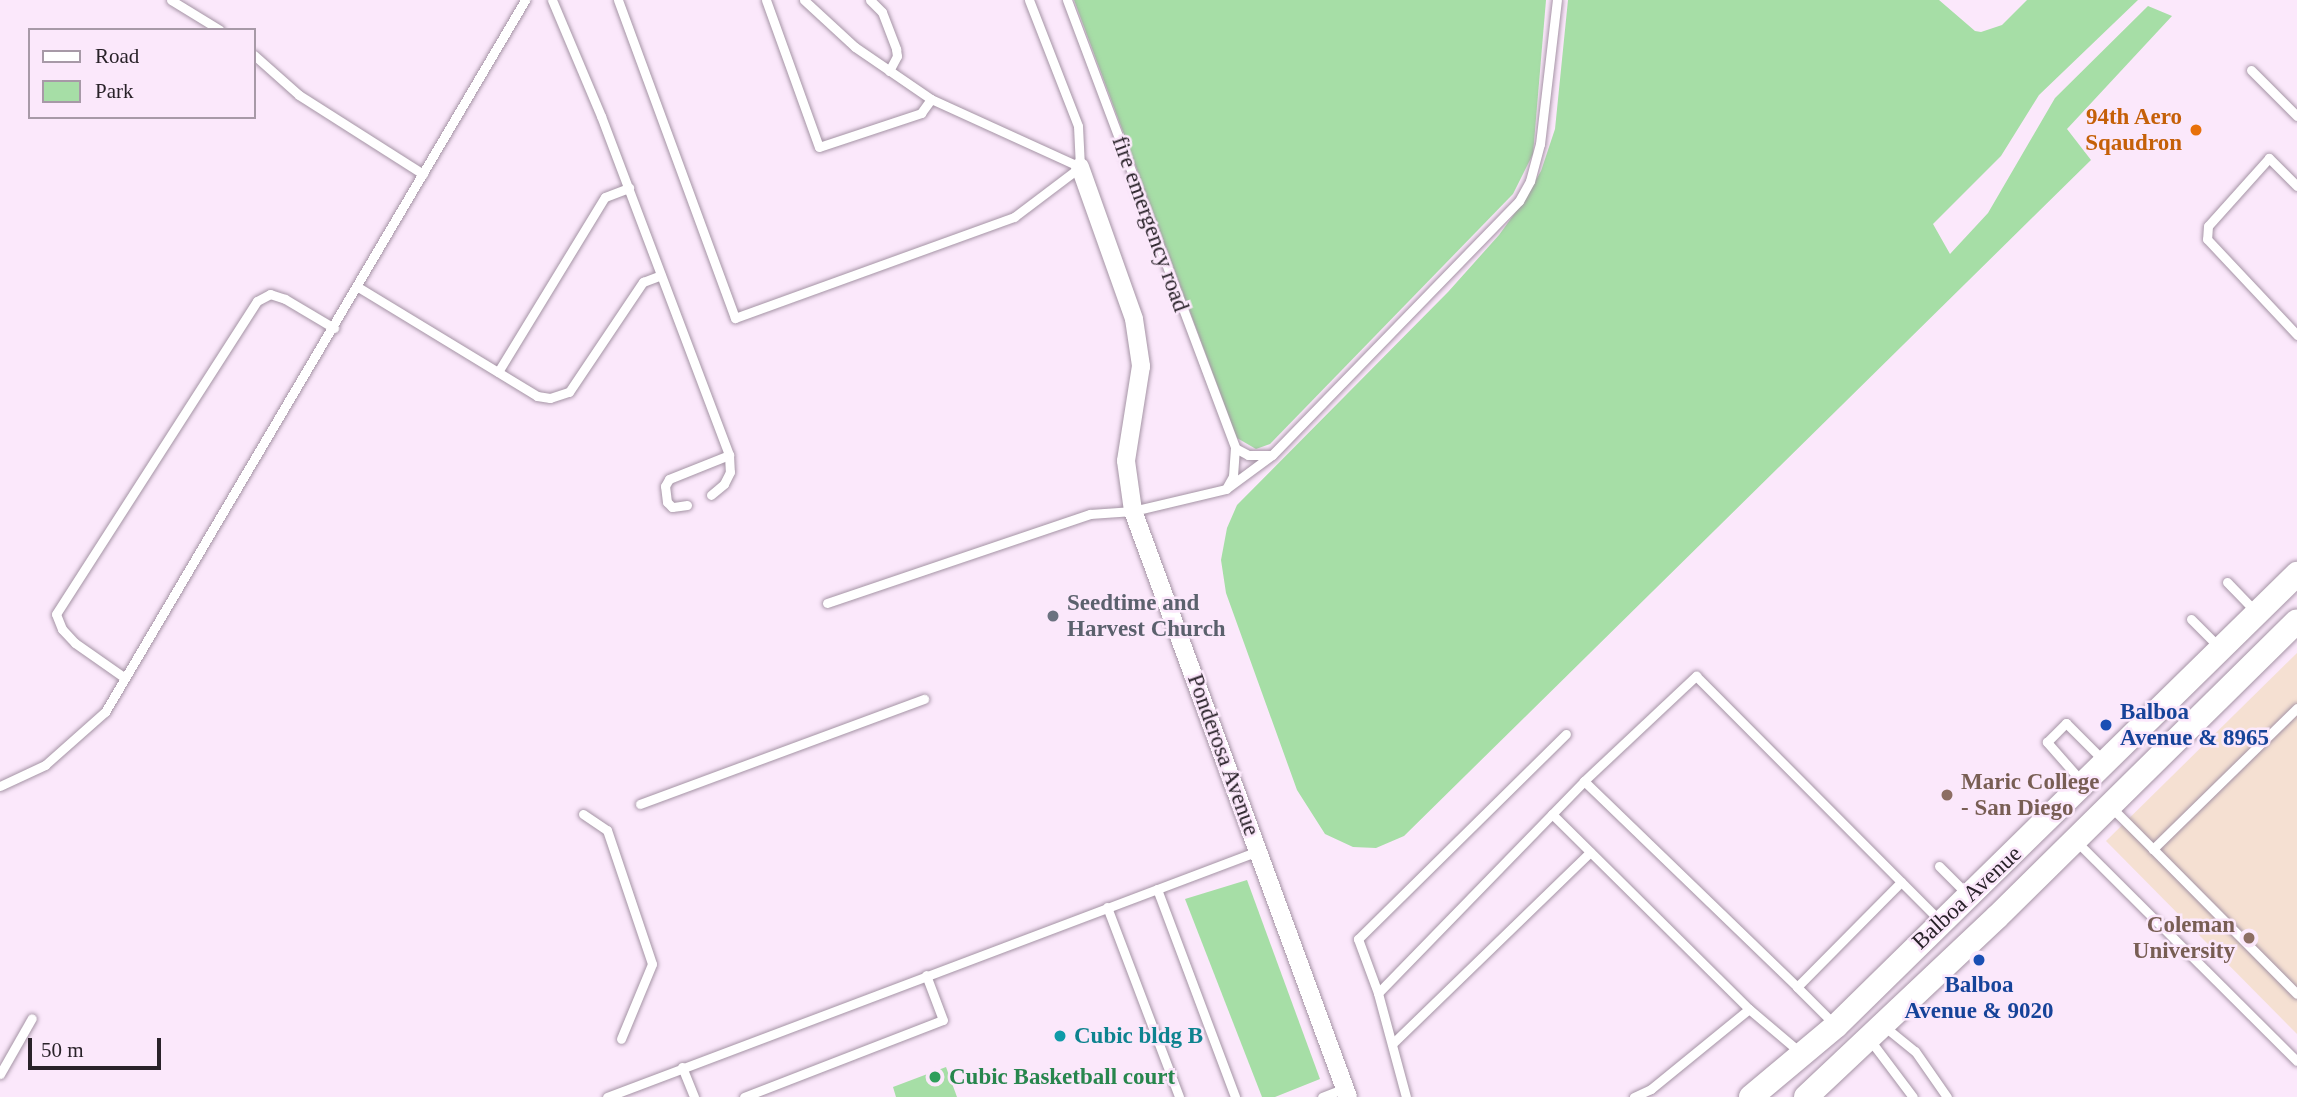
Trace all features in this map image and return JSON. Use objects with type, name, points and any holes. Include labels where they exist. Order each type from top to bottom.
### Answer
[{"type":"main road","name":"Balboa Avenue","points":[[1751,1097],[1836,1026],[2297,574]]},
{"type":"main road","name":"Balboa Avenue","points":[[1806,1097],[2110,806],[2297,621]]},
{"type":"main road","points":[[2065,804],[2083,832]]},
{"type":"street","name":"Ponderosa Avenue","points":[[1080,167],[1134,319],[1138,342],[1141,366],[1126,461],[1133,512],[1347,1093]]},
{"type":"lane","points":[[171,0],[217,28]]},
{"type":"lane","points":[[0,786],[45,765],[106,712],[525,0]]},
{"type":"lane","points":[[552,0],[629,188],[729,456],[730,472],[724,484],[711,495]]},
{"type":"lane","points":[[618,0],[735,318],[1014,217],[1080,167]]},
{"type":"lane","points":[[766,0],[819,148],[921,113],[931,99]]},
{"type":"lane","points":[[804,0],[822,20],[888,71],[931,99],[1080,167]]},
{"type":"lane","points":[[870,0],[881,12],[897,49],[897,57],[888,71]]},
{"type":"lane","points":[[1029,0],[1078,126],[1080,167]]},
{"type":"lane","name":"fire emergency road","points":[[1068,0],[1235,448],[1233,476],[1226,489]]},
{"type":"lane","points":[[827,603],[1090,514],[1133,512],[1226,489],[1272,455],[1519,201],[1530,181],[1539,144],[1557,0]]},
{"type":"lane","points":[[256,57],[299,95],[424,174]]},
{"type":"lane","points":[[2251,70],[2297,116]]},
{"type":"lane","points":[[2297,186],[2269,158],[2208,226],[2207,239],[2297,335]]},
{"type":"lane","points":[[498,372],[606,197],[629,188]]},
{"type":"lane","points":[[358,287],[537,396],[550,398],[569,392],[643,282],[661,275]]},
{"type":"lane","points":[[125,678],[75,643],[62,629],[56,614],[257,300],[270,294],[285,299],[334,328]]},
{"type":"lane","points":[[1235,448],[1248,455],[1272,455]]},
{"type":"lane","points":[[687,505],[679,508],[667,502],[665,486],[669,479],[729,456]]},
{"type":"lane","points":[[2227,582],[2258,613]]},
{"type":"lane","points":[[2192,619],[2221,649]]},
{"type":"lane","points":[[1378,993],[1584,781],[1696,676],[1941,922]]},
{"type":"lane","points":[[640,804],[924,699]]},
{"type":"lane","points":[[2153,849],[2297,708]]},
{"type":"lane","points":[[2085,784],[2047,742],[2066,723],[2106,763]]},
{"type":"lane","points":[[1406,1097],[1378,993],[1358,939],[1566,734]]},
{"type":"lane","points":[[1584,781],[1836,1026]]},
{"type":"lane","points":[[2110,806],[2296,991]]},
{"type":"lane","points":[[583,814],[607,830],[652,964],[621,1039]]},
{"type":"lane","points":[[1552,814],[1749,1009],[1804,1055]]},
{"type":"lane","points":[[2083,832],[2297,1061]]},
{"type":"lane","points":[[607,1097],[1258,851]]},
{"type":"lane","points":[[1392,1044],[1590,852]]},
{"type":"lane","points":[[1939,866],[1969,896]]},
{"type":"lane","points":[[1797,987],[1901,882]]},
{"type":"lane","points":[[1157,889],[1235,1097]]},
{"type":"lane","points":[[1107,907],[1179,1097]]},
{"type":"lane","points":[[744,1097],[943,1020],[926,975]]},
{"type":"lane","points":[[1634,1097],[1651,1090],[1749,1009]]},
{"type":"lane","points":[[0,1074],[33,1018]]},
{"type":"lane","points":[[1876,1032],[1913,1097]]},
{"type":"lane","points":[[1876,1032],[1915,1051],[1947,1097]]},
{"type":"lane","points":[[682,1067],[694,1097]]},
{"type":"lane","points":[[1322,1097],[1347,1093]]},
{"type":"shaded area","name":"Coleman University","points":[[2297,653],[2297,1034],[2106,841]]},
{"type":"green space","points":[[1074,0],[1546,0],[1533,154],[1513,194],[1270,444],[1256,449],[1237,438]]},
{"type":"green space","points":[[1568,0],[1939,0],[1975,31],[1981,32],[2002,25],[2027,0],[2138,0],[2039,95],[2001,156],[1933,224],[1950,254],[1988,213],[2055,98],[2148,6],[2172,16],[2067,129],[2091,160],[1404,836],[1376,848],[1353,847],[1325,834],[1297,790],[1226,593],[1221,560],[1227,528],[1237,505],[1448,292],[1499,235],[1525,199],[1541,171],[1555,129]]},
{"type":"green space","points":[[1247,880],[1320,1079],[1275,1097],[1262,1097],[1185,899]]},
{"type":"green space","name":"Cubic Basketball court","points":[[946,1067],[957,1097],[896,1097],[893,1087]]},
{"type":"place","name":"94th Aero Sqaudron","points":[[2196,130]]},
{"type":"place","name":"Seedtime and Harvest Church","points":[[1053,616]]},
{"type":"place","name":"Balboa Avenue & 8965","points":[[2106,725]]},
{"type":"place","name":"Maric College - San Diego","points":[[1947,795]]},
{"type":"place","name":"Coleman University","points":[[2249,938]]},
{"type":"place","name":"Balboa Avenue & 9020","points":[[1979,960]]},
{"type":"place","name":"Cubic bldg B","points":[[1060,1036]]},
{"type":"place","name":"Cubic Basketball court","points":[[935,1077]]}]
